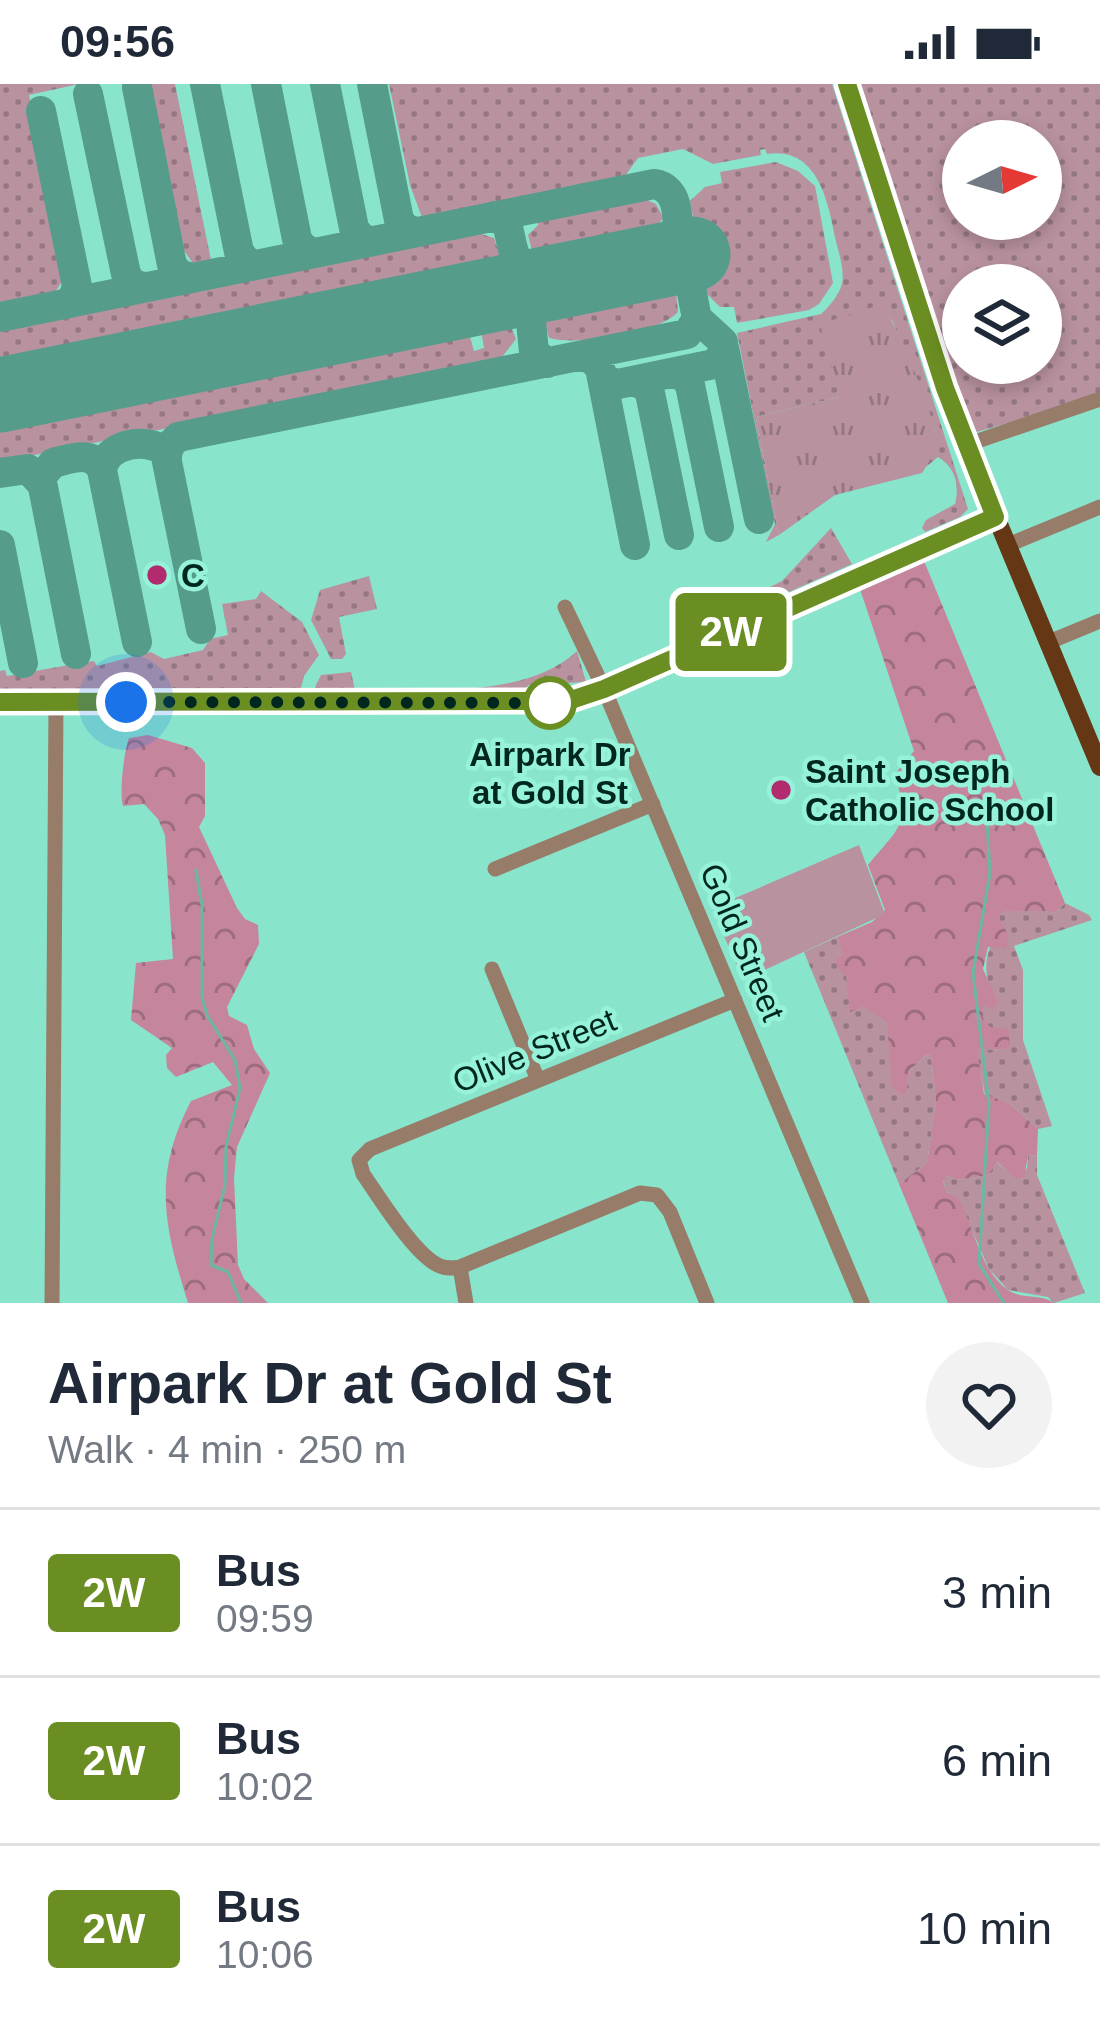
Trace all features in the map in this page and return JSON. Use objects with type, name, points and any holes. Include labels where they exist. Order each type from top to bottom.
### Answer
[{"type":"main road","points":[[847,84],[966,445],[1095,739],[1100,767]]},
{"type":"street","points":[[966,445],[1100,399]]},
{"type":"street","points":[[1008,544],[1100,507]]},
{"type":"street","points":[[0,702],[568,701],[995,517]]},
{"type":"street","name":"Gold Street","points":[[565,607],[604,689],[862,1303]]},
{"type":"street","points":[[1049,642],[1100,621]]},
{"type":"street","points":[[52,1303],[56,703]]},
{"type":"street","points":[[495,869],[653,804]]},
{"type":"street","points":[[492,968],[538,1080]]},
{"type":"street","name":"Olive Street","points":[[460,1267],[439,1266],[425,1254],[363,1174],[359,1160],[370,1149],[735,1000]]},
{"type":"street","points":[[466,1303],[460,1267],[650,1192],[665,1202],[707,1303]]},
{"type":"green space","points":[[0,84],[79,84],[29,95],[65,277],[50,300],[0,310]]},
{"type":"green space","points":[[149,84],[175,84],[211,260],[208,266],[192,262],[181,246]]},
{"type":"green space","points":[[389,84],[832,84],[968,509],[925,532],[922,528],[926,520],[955,504],[956,483],[949,466],[938,457],[926,467],[935,446],[935,431],[893,322],[881,305],[840,397],[756,417],[779,535],[766,542],[775,524],[737,333],[821,314],[841,288],[841,260],[828,208],[809,167],[784,154],[767,154],[765,149],[760,150],[761,155],[713,164],[683,149],[638,158],[620,183],[424,223],[410,185]]},
{"type":"green space","points":[[860,84],[1100,84],[1100,396],[973,433],[957,384],[1062,384],[1062,264],[942,264],[942,337]]},
{"type":"green space","points":[[776,162],[798,171],[815,186],[833,283],[809,310],[737,323],[734,307],[720,307],[707,294],[690,201],[705,187],[722,183],[720,172]]},
{"type":"green space","points":[[638,196],[656,204],[663,217],[652,237],[544,257],[533,255],[528,235],[546,214]]},
{"type":"green space","points":[[469,230],[494,238],[500,256],[493,267],[0,370],[0,325]]},
{"type":"green space","points":[[662,287],[676,292],[678,312],[668,320],[597,339],[549,338],[544,319],[554,308]]},
{"type":"green space","points":[[882,304],[929,410],[936,438],[932,456],[922,473],[835,495],[779,535],[756,417],[840,397],[820,324]]},
{"type":"green space","points":[[499,318],[510,324],[516,339],[499,361],[5,461],[0,458],[0,421],[462,326],[467,327],[474,351],[484,348],[481,330],[475,326]]},
{"type":"green space","points":[[831,528],[852,564],[744,612],[756,594],[782,581]]},
{"type":"green space","points":[[924,561],[1065,903],[1055,913],[1006,910],[999,916],[1008,943],[1006,948],[988,947],[983,969],[998,1002],[993,1009],[983,1005],[983,1018],[990,1027],[1008,1029],[1010,1045],[977,1050],[984,1094],[1009,1103],[1038,1129],[1037,1155],[1028,1156],[1024,1177],[1016,1179],[997,1162],[988,1175],[957,1180],[947,1176],[943,1181],[947,1192],[957,1196],[998,1281],[1013,1293],[1054,1303],[948,1303],[899,1184],[927,1163],[936,1101],[931,1056],[926,1055],[910,1070],[906,1094],[892,1087],[887,1023],[863,1006],[850,1012],[846,976],[837,967],[836,960],[843,955],[837,937],[872,922],[885,910],[868,865],[900,824],[902,805],[895,774],[914,751],[860,589]]},
{"type":"green space","points":[[369,576],[377,609],[339,617],[346,654],[331,659],[311,620],[320,590]]},
{"type":"green space","points":[[261,591],[302,622],[319,655],[304,676],[300,692],[0,691],[0,671],[5,670],[7,676],[94,661],[97,666],[151,652],[164,659],[203,650],[210,639],[228,635],[222,604],[256,599]]},
{"type":"green space","points":[[577,651],[586,682],[529,685],[519,693],[317,692],[315,687],[321,675],[351,672],[355,690],[502,684],[556,666]]},
{"type":"green space","points":[[148,735],[192,748],[205,763],[205,816],[199,827],[237,908],[258,925],[259,944],[227,1007],[229,1016],[247,1025],[254,1049],[270,1073],[237,1147],[234,1178],[238,1265],[244,1279],[268,1303],[188,1303],[173,1250],[167,1178],[179,1128],[191,1101],[232,1085],[213,1062],[176,1077],[167,1068],[166,1055],[172,1048],[131,1020],[136,963],[173,959],[165,835],[144,804],[123,806],[122,799],[129,738]]},
{"type":"green space","points":[[859,845],[885,914],[743,980],[712,908]]},
{"type":"green space","points":[[1065,903],[1092,920],[1014,946],[1023,970],[1023,1040],[1052,1126],[1038,1129],[1009,1103],[985,1095],[976,1050],[1004,1049],[983,1018],[983,1004],[998,1002],[986,964],[1001,925],[999,916],[1006,909],[1055,913]]},
{"type":"green space","points":[[837,937],[851,1011],[862,1005],[887,1023],[906,1093],[910,1070],[926,1055],[931,1056],[936,1101],[927,1163],[899,1184],[804,952]]},
{"type":"green space","points":[[1037,1155],[1037,1175],[1085,1293],[1054,1303],[1048,1297],[1008,1290],[989,1269],[957,1196],[947,1192],[943,1180],[987,1175],[996,1162],[1016,1178],[1027,1168],[1028,1156]]},
{"type":"waterway","points":[[987,821],[990,873],[973,973],[989,1104],[979,1264],[1004,1303]]},
{"type":"waterway","points":[[196,870],[202,905],[202,997],[207,1015],[235,1060],[240,1088],[226,1147],[225,1185],[211,1265],[228,1272],[241,1303]]},
{"type":"taxiway","points":[[205,84],[239,252],[257,265]]},
{"type":"taxiway","points":[[266,84],[297,239],[314,253]]},
{"type":"taxiway","points":[[325,84],[354,228],[361,238],[371,241]]},
{"type":"taxiway","points":[[372,84],[399,220],[415,232]]},
{"type":"taxiway","points":[[137,87],[172,265],[191,278]]},
{"type":"taxiway","points":[[88,94],[126,274],[132,284],[145,287]]},
{"type":"taxiway","points":[[41,111],[77,286],[66,304]]},
{"type":"taxiway","points":[[0,317],[654,184],[673,197],[675,238]]},
{"type":"taxiway","points":[[494,216],[507,224],[518,261],[543,277],[578,277],[648,261]]},
{"type":"taxiway","points":[[383,315],[483,293],[510,270],[514,252]]},
{"type":"taxiway","points":[[167,456],[178,437],[687,334],[697,319],[691,288],[682,276]]},
{"type":"taxiway","points":[[547,363],[534,352],[530,311],[547,288],[571,281]]},
{"type":"taxiway","points":[[601,373],[618,384],[714,364],[723,354],[723,342],[697,318]]},
{"type":"taxiway","points":[[724,348],[759,519]]},
{"type":"taxiway","points":[[579,356],[592,359],[600,368],[635,545]]},
{"type":"taxiway","points":[[673,373],[690,385],[719,527]]},
{"type":"taxiway","points":[[633,381],[650,393],[679,535]]},
{"type":"taxiway","points":[[102,470],[111,454],[128,445],[148,444],[165,452],[201,629]]},
{"type":"taxiway","points":[[76,654],[41,477],[53,463],[74,458],[93,459],[102,470],[137,642]]},
{"type":"taxiway","points":[[0,473],[28,469],[41,483]]},
{"type":"taxiway","points":[[0,545],[23,663]]},
{"type":"runway","points":[[0,395],[693,254]]},
{"type":"bus line","name":"2W","points":[[0,702],[568,701],[995,517],[945,388],[847,84]]},
{"type":"place","name":"C","points":[[157,575]]},
{"type":"place","name":"Airpark Dr at Gold St","points":[[550,703]]},
{"type":"place","name":"Saint Joseph Catholic School","points":[[781,790]]},
{"type":"route","points":[[126,702],[550,703]]}]
